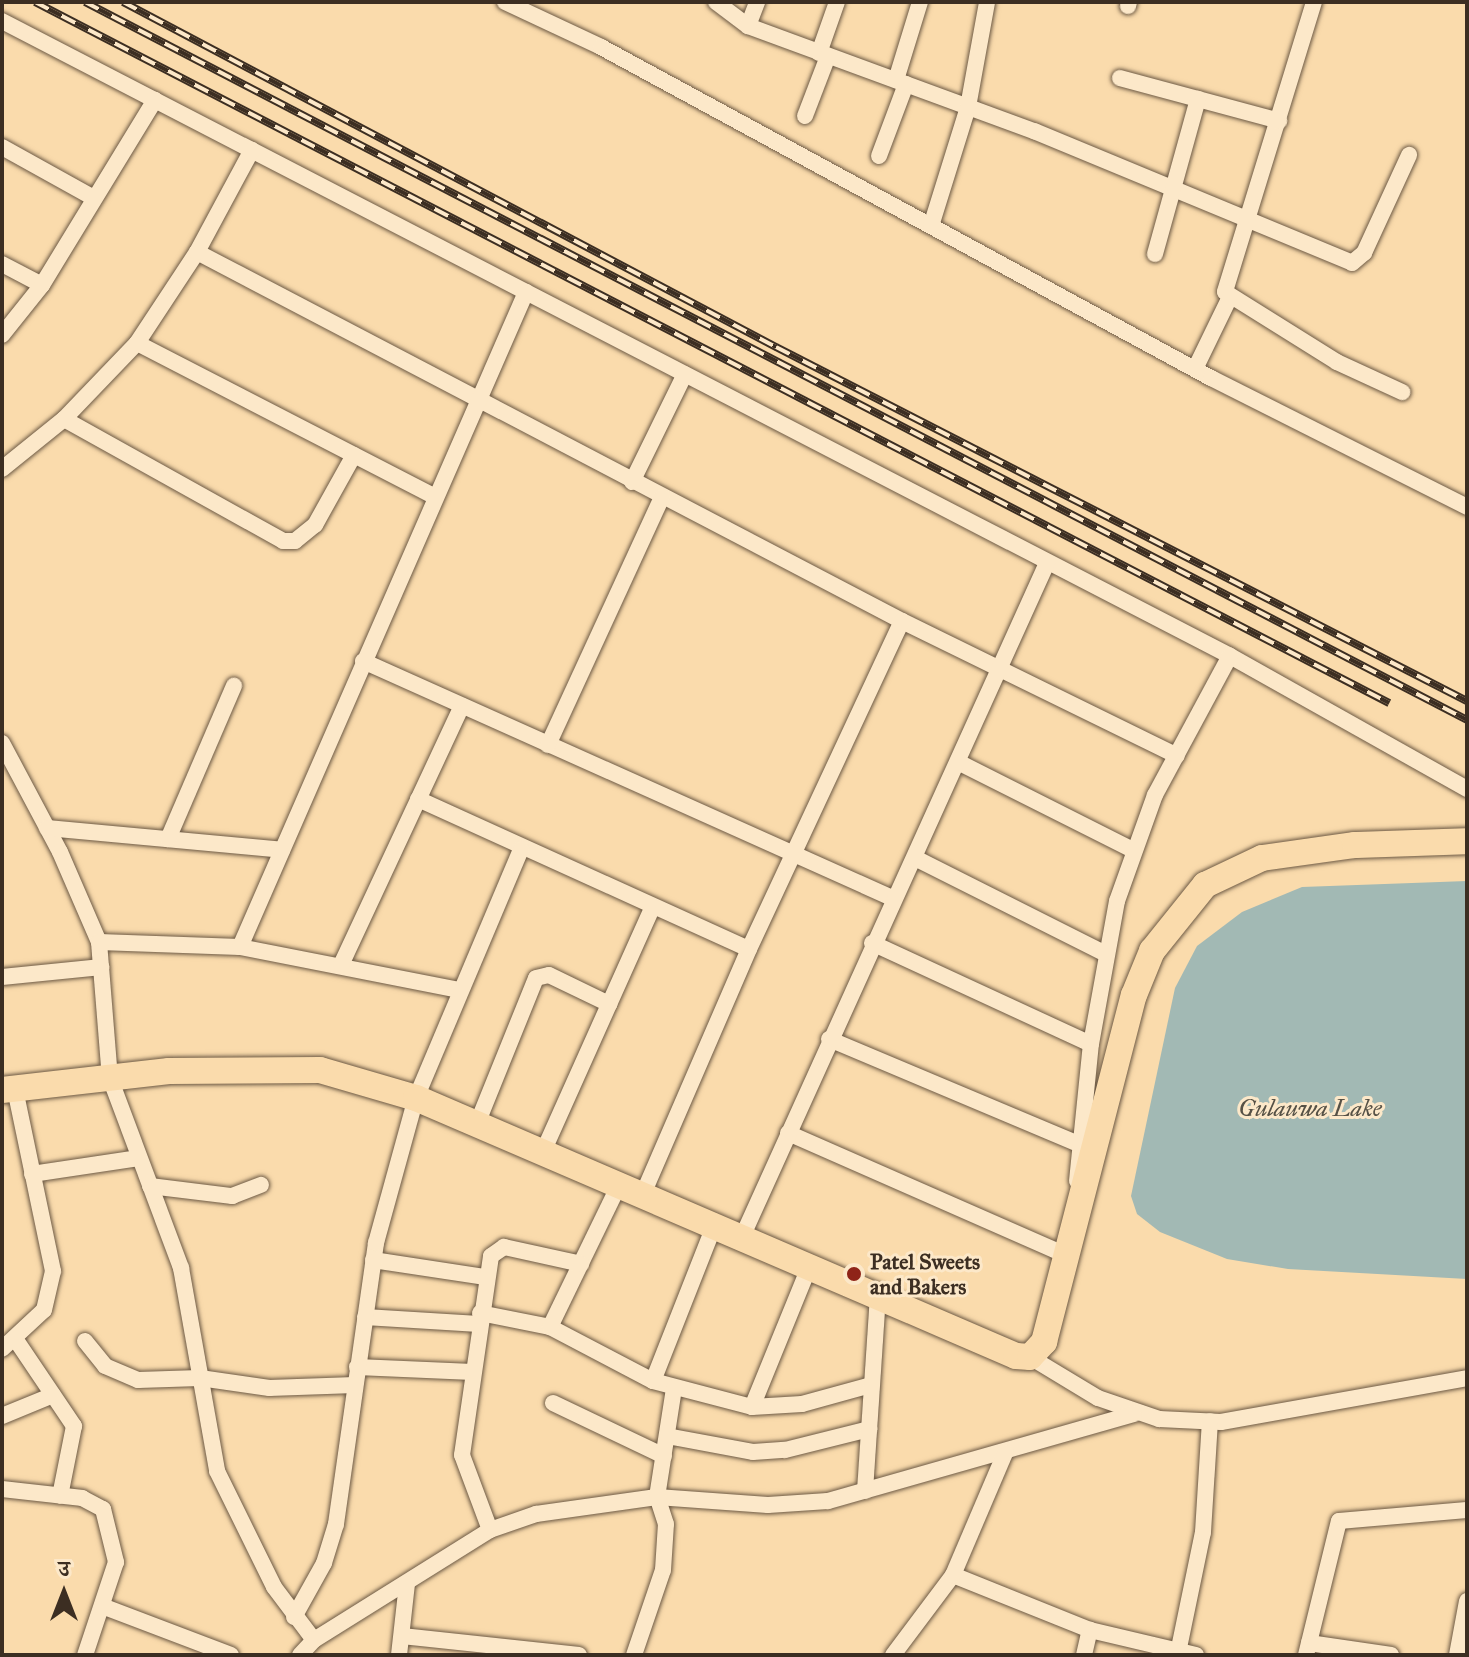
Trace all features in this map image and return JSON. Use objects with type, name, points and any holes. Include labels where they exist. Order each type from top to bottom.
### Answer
[{"type":"main road","points":[[8,1090],[110,1078],[277,1066],[320,1070],[416,1098],[743,1235],[1016,1356],[1030,1357],[1044,1342],[1063,1254],[1134,995],[1152,951],[1205,885],[1262,858],[1355,845],[1467,841]]},
{"type":"street","points":[[505,2],[601,47],[1195,369],[1467,507]]},
{"type":"street","points":[[716,2],[748,26],[968,107],[1339,260],[1359,261],[1409,155]]},
{"type":"street","points":[[748,26],[757,2]]},
{"type":"street","points":[[805,116],[837,2]]},
{"type":"street","points":[[879,156],[920,2]]},
{"type":"street","points":[[931,226],[968,107],[987,2]]},
{"type":"street","points":[[1314,2],[1249,224],[1225,286],[1229,299],[1337,362],[1402,392]]},
{"type":"street","points":[[2,21],[1230,656],[1467,789]]},
{"type":"street","points":[[1120,78],[1279,121]]},
{"type":"street","points":[[1155,254],[1198,99]]},
{"type":"street","points":[[2,335],[42,285],[155,100]]},
{"type":"street","points":[[2,147],[94,198]]},
{"type":"street","points":[[2,469],[64,419],[137,343],[197,252],[252,150]]},
{"type":"street","points":[[197,252],[475,401],[999,671],[1177,756]]},
{"type":"street","points":[[2,264],[42,285]]},
{"type":"street","points":[[240,947],[475,401],[526,292]]},
{"type":"street","points":[[1195,369],[1229,299]]},
{"type":"street","points":[[137,343],[434,496]]},
{"type":"street","points":[[632,482],[685,374]]},
{"type":"street","points":[[64,419],[283,541],[295,541],[315,525],[354,455]]},
{"type":"street","points":[[548,745],[662,497]]},
{"type":"street","points":[[743,1235],[892,898],[915,858],[1047,563]]},
{"type":"street","points":[[550,1327],[581,1264],[632,1188],[795,857],[902,621]]},
{"type":"street","points":[[1076,1215],[1079,1144],[1091,1044],[1106,954],[1133,850],[1177,756],[1230,656]]},
{"type":"street","points":[[363,661],[892,898]]},
{"type":"street","points":[[168,839],[234,686]]},
{"type":"street","points":[[341,965],[462,706]]},
{"type":"street","points":[[2,743],[47,828],[99,942],[110,1078],[188,1293],[217,1471],[294,1617],[314,1640]]},
{"type":"street","points":[[958,762],[1133,850]]},
{"type":"street","points":[[418,799],[521,849],[749,949]]},
{"type":"street","points":[[47,828],[282,850]]},
{"type":"street","points":[[294,1617],[324,1563],[336,1524],[373,1260],[416,1098],[521,849]]},
{"type":"street","points":[[915,858],[1106,954]]},
{"type":"street","points":[[543,1152],[653,906]]},
{"type":"street","points":[[99,942],[240,947],[460,990]]},
{"type":"street","points":[[872,943],[1091,1044]]},
{"type":"street","points":[[2,977],[102,967]]},
{"type":"street","points":[[477,1124],[536,978],[549,975],[609,1004]]},
{"type":"street","points":[[829,1039],[1079,1144]]},
{"type":"street","points":[[8,1090],[32,1174],[53,1271],[51,1293],[44,1310],[9,1345],[53,1395],[74,1426],[60,1496]]},
{"type":"street","points":[[788,1133],[1063,1254]]},
{"type":"street","points":[[32,1174],[139,1158]]},
{"type":"street","points":[[150,1186],[232,1196],[261,1185]]},
{"type":"street","points":[[653,1381],[715,1224]]},
{"type":"street","points":[[490,1530],[462,1455],[491,1256],[504,1247],[581,1264]]},
{"type":"street","points":[[373,1260],[486,1277]]},
{"type":"street","points":[[752,1407],[810,1265]]},
{"type":"street","points":[[865,1491],[878,1294]]},
{"type":"street","points":[[365,1317],[480,1319],[550,1327],[653,1381],[752,1407],[802,1404],[871,1385]]},
{"type":"street","points":[[85,1341],[119,1375],[200,1378],[269,1388],[355,1385]]},
{"type":"street","points":[[1030,1357],[1134,1414]]},
{"type":"street","points":[[357,1367],[473,1372]]},
{"type":"street","points":[[300,1655],[314,1640],[490,1530],[574,1506],[657,1497],[768,1505],[828,1501],[1134,1414],[1210,1421],[1467,1378]]},
{"type":"street","points":[[634,1655],[663,1570],[666,1524],[657,1497],[674,1388]]},
{"type":"street","points":[[2,1416],[53,1395]]},
{"type":"street","points":[[553,1403],[664,1456]]},
{"type":"street","points":[[1179,1648],[1203,1532],[1210,1421]]},
{"type":"street","points":[[667,1436],[753,1452],[785,1450],[869,1429]]},
{"type":"street","points":[[893,1655],[953,1575],[1005,1453]]},
{"type":"street","points":[[2,1489],[97,1503],[111,1527],[116,1562],[85,1655]]},
{"type":"street","points":[[1391,1655],[1308,1649],[1339,1521],[1467,1510]]},
{"type":"street","points":[[953,1575],[1090,1630],[1179,1648],[1196,1655]]},
{"type":"street","points":[[399,1655],[407,1584]]},
{"type":"street","points":[[1457,1655],[1467,1601]]},
{"type":"street","points":[[102,1606],[231,1655]]},
{"type":"street","points":[[1084,1655],[1090,1630]]},
{"type":"street","points":[[402,1636],[579,1655]]},
{"type":"water","name":"Gulauwa Lake","points":[[1467,881],[1467,1279],[1288,1269],[1227,1259],[1160,1232],[1137,1214],[1131,1196],[1175,988],[1197,946],[1242,912],[1302,887]]},
{"type":"railway","points":[[35,2],[1389,703]]},
{"type":"railway","points":[[85,2],[1467,720]]},
{"type":"railway","points":[[123,2],[776,347],[1467,701]]},
{"type":"place","name":"Patel Sweets and Bakers","points":[[854,1274]]}]
